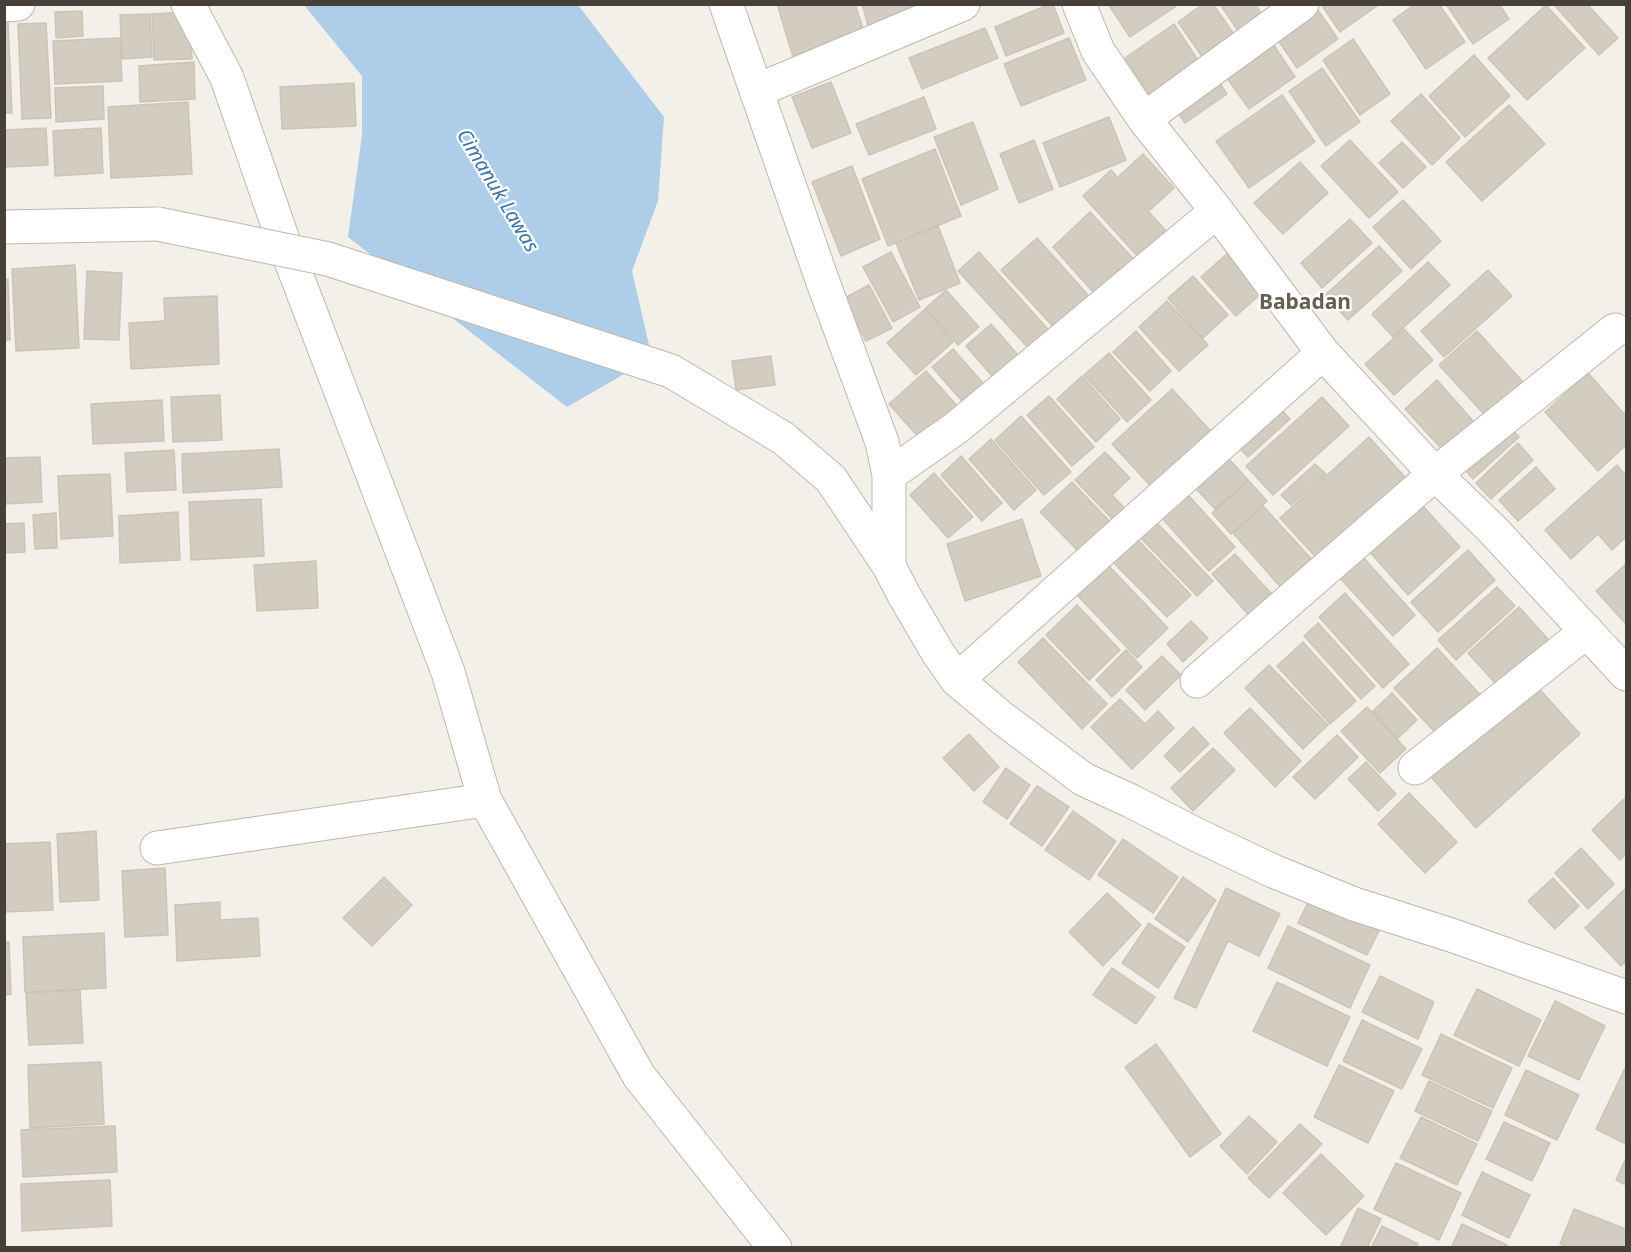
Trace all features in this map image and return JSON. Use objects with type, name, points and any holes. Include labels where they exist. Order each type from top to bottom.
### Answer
[{"type":"street","points":[[4,5],[18,4]]},
{"type":"street","points":[[188,4],[227,78],[287,251],[448,672],[485,800],[639,1076],[776,1248]]},
{"type":"street","points":[[726,4],[824,285],[882,442],[889,475],[889,566]]},
{"type":"street","points":[[756,91],[963,4]]},
{"type":"street","points":[[1078,4],[1098,51],[1144,119],[1217,211],[1323,353],[1434,474],[1492,529],[1626,674]]},
{"type":"street","points":[[1144,119],[1302,4]]},
{"type":"street","points":[[889,475],[956,428],[1217,211]]},
{"type":"street","points":[[4,227],[158,224],[328,259],[671,371],[783,438],[831,479],[889,566],[938,653],[957,680],[1002,718],[1083,779],[1273,871],[1354,904],[1451,935],[1626,997]]},
{"type":"street","points":[[1197,681],[1434,474],[1615,330]]},
{"type":"street","points":[[957,680],[1323,353]]},
{"type":"street","points":[[1415,768],[1587,631]]},
{"type":"street","points":[[157,848],[485,800]]},
{"type":"water","name":"Cimanuk Lawas","points":[[304,5],[578,5],[664,117],[658,201],[632,271],[652,358],[567,407],[348,237],[362,135],[362,76]]},
{"type":"building","points":[[777,4],[855,4],[866,38],[794,60]]},
{"type":"building","points":[[862,4],[935,4],[871,36]]},
{"type":"building","points":[[1053,4],[1064,33],[1006,56],[995,27]]},
{"type":"building","points":[[1108,4],[1174,4],[1175,7],[1130,37]]},
{"type":"building","points":[[1203,4],[1213,4],[1240,43],[1208,65],[1178,22]]},
{"type":"building","points":[[1220,4],[1255,4],[1264,18],[1240,34]]},
{"type":"building","points":[[1321,4],[1380,4],[1340,32]]},
{"type":"building","points":[[1415,4],[1439,4],[1465,42],[1426,69],[1393,20]]},
{"type":"building","points":[[1446,4],[1499,4],[1509,19],[1473,44]]},
{"type":"building","points":[[1558,4],[1587,4],[1618,38],[1599,55],[1556,7]]},
{"type":"building","points":[[1546,5],[1585,48],[1527,100],[1488,58]]},
{"type":"building","points":[[1315,6],[1338,39],[1297,68],[1274,34]]},
{"type":"building","points":[[82,11],[83,36],[56,38],[55,12]]},
{"type":"building","points":[[189,12],[192,59],[154,60],[152,14]]},
{"type":"building","points":[[150,14],[152,57],[122,59],[120,15]]},
{"type":"building","points":[[8,21],[12,113],[4,113],[4,22]]},
{"type":"building","points":[[46,23],[51,118],[22,119],[18,24]]},
{"type":"building","points":[[1174,24],[1204,69],[1155,103],[1125,58]]},
{"type":"building","points":[[985,28],[998,58],[922,89],[909,58]]},
{"type":"building","points":[[120,38],[122,81],[55,84],[53,41]]},
{"type":"building","points":[[1069,38],[1086,80],[1021,106],[1004,64]]},
{"type":"building","points":[[1269,38],[1295,77],[1249,109],[1222,71]]},
{"type":"building","points":[[1353,39],[1390,94],[1360,115],[1323,60]]},
{"type":"building","points":[[1474,55],[1510,96],[1465,137],[1429,96]]},
{"type":"building","points":[[194,62],[195,99],[140,102],[139,66]]},
{"type":"building","points":[[1322,68],[1360,122],[1326,146],[1289,91]]},
{"type":"building","points":[[1213,73],[1227,94],[1185,123],[1171,102]]},
{"type":"building","points":[[831,82],[851,133],[812,148],[792,97]]},
{"type":"building","points":[[354,83],[356,126],[282,129],[280,87]]},
{"type":"building","points":[[103,86],[104,119],[56,122],[55,88]]},
{"type":"building","points":[[1421,94],[1460,138],[1432,165],[1391,121]]},
{"type":"building","points":[[1282,95],[1315,142],[1249,188],[1216,141]]},
{"type":"building","points":[[924,97],[936,129],[869,155],[856,124]]},
{"type":"building","points":[[188,102],[192,174],[111,178],[108,107]]},
{"type":"building","points":[[1509,105],[1545,144],[1482,201],[1446,162]]},
{"type":"building","points":[[1109,117],[1126,160],[1060,187],[1043,143]]},
{"type":"building","points":[[973,122],[998,189],[961,205],[934,137]]},
{"type":"building","points":[[46,128],[48,165],[4,167],[4,130]]},
{"type":"building","points":[[101,128],[103,173],[55,176],[53,131]]},
{"type":"building","points":[[1034,140],[1053,189],[1019,203],[1000,154]]},
{"type":"building","points":[[1350,140],[1398,192],[1369,218],[1321,166]]},
{"type":"building","points":[[1402,142],[1426,167],[1403,188],[1379,163]]},
{"type":"building","points":[[935,149],[961,216],[888,246],[862,179]]},
{"type":"building","points":[[1143,154],[1174,188],[1150,210],[1119,176]]},
{"type":"building","points":[[1300,162],[1328,193],[1283,234],[1254,203]]},
{"type":"building","points":[[852,166],[880,239],[841,256],[812,182]]},
{"type":"building","points":[[1111,170],[1168,233],[1140,259],[1083,196]]},
{"type":"building","points":[[1403,200],[1441,241],[1411,269],[1373,227]]},
{"type":"building","points":[[1090,212],[1140,266],[1101,301],[1053,247]]},
{"type":"building","points":[[1350,219],[1372,243],[1322,288],[1301,263]]},
{"type":"building","points":[[938,226],[960,283],[919,300],[896,243]]},
{"type":"building","points":[[1037,238],[1096,304],[1061,335],[1001,270]]},
{"type":"building","points":[[1379,246],[1402,271],[1348,320],[1325,295]]},
{"type":"building","points":[[891,252],[920,307],[893,322],[863,267]]},
{"type":"building","points":[[979,252],[1053,335],[1033,353],[958,271]]},
{"type":"building","points":[[1229,252],[1264,291],[1236,316],[1201,277]]},
{"type":"building","points":[[1428,262],[1450,285],[1393,337],[1372,314]]},
{"type":"building","points":[[75,265],[79,348],[16,351],[12,269]]},
{"type":"building","points":[[1488,270],[1512,296],[1444,357],[1421,331]]},
{"type":"building","points":[[87,271],[122,273],[119,340],[84,339]]},
{"type":"building","points":[[1193,276],[1228,315],[1203,338],[1168,298]]},
{"type":"building","points":[[8,279],[10,340],[4,340],[4,280]]},
{"type":"building","points":[[869,285],[892,328],[866,341],[843,299]]},
{"type":"building","points":[[946,290],[979,327],[958,345],[926,308]]},
{"type":"building","points":[[217,296],[219,364],[131,369],[129,323],[165,321],[164,298]]},
{"type":"building","points":[[1167,301],[1208,345],[1179,371],[1139,327]]},
{"type":"building","points":[[925,309],[953,342],[916,375],[887,343]]},
{"type":"building","points":[[991,324],[1024,362],[999,384],[966,346]]},
{"type":"building","points":[[1404,329],[1433,360],[1394,395],[1365,364]]},
{"type":"building","points":[[1136,331],[1171,371],[1150,391],[1113,352]]},
{"type":"building","points":[[1477,331],[1531,391],[1494,425],[1439,365]]},
{"type":"building","points":[[953,349],[983,383],[962,401],[932,367]]},
{"type":"building","points":[[1109,353],[1151,400],[1127,422],[1084,375]]},
{"type":"building","points":[[771,356],[775,385],[736,390],[732,361]]},
{"type":"building","points":[[926,371],[958,407],[921,440],[889,404]]},
{"type":"building","points":[[1588,373],[1626,416],[1626,445],[1598,471],[1545,412]]},
{"type":"building","points":[[1082,376],[1120,419],[1096,442],[1057,399]]},
{"type":"building","points":[[1437,380],[1481,430],[1450,458],[1405,409]]},
{"type":"building","points":[[1172,389],[1217,438],[1157,493],[1112,444]]},
{"type":"building","points":[[220,395],[222,440],[173,442],[171,397]]},
{"type":"building","points":[[1049,396],[1094,447],[1072,466],[1027,415]]},
{"type":"building","points":[[1322,397],[1349,426],[1273,495],[1246,466]]},
{"type":"building","points":[[162,400],[164,441],[93,444],[91,404]]},
{"type":"building","points":[[1274,402],[1290,419],[1248,457],[1232,440]]},
{"type":"building","points":[[1021,416],[1071,472],[1044,495],[995,440]]},
{"type":"building","points":[[1505,422],[1519,437],[1473,479],[1459,463]]},
{"type":"building","points":[[1369,437],[1412,485],[1324,566],[1280,518]]},
{"type":"building","points":[[991,439],[1036,490],[1014,510],[969,459]]},
{"type":"building","points":[[1518,443],[1533,460],[1491,499],[1476,483]]},
{"type":"building","points":[[279,449],[282,487],[183,493],[182,454]]},
{"type":"building","points":[[1220,449],[1248,480],[1215,509],[1187,479]]},
{"type":"building","points":[[174,450],[176,490],[127,492],[125,453]]},
{"type":"building","points":[[1105,452],[1130,478],[1112,495],[1135,519],[1123,530],[1075,480]]},
{"type":"building","points":[[961,456],[1002,503],[982,521],[941,475]]},
{"type":"building","points":[[40,457],[42,502],[4,504],[4,458]]},
{"type":"building","points":[[1315,464],[1326,474],[1291,505],[1281,495]]},
{"type":"building","points":[[1617,465],[1626,476],[1626,537],[1612,550],[1598,534],[1571,559],[1545,530]]},
{"type":"building","points":[[1536,467],[1555,489],[1518,521],[1499,500]]},
{"type":"building","points":[[934,473],[973,517],[948,538],[910,495]]},
{"type":"building","points":[[110,474],[113,536],[61,539],[58,476]]},
{"type":"building","points":[[1249,481],[1267,501],[1231,534],[1212,513]]},
{"type":"building","points":[[1072,482],[1117,529],[1086,559],[1040,512]]},
{"type":"building","points":[[1180,486],[1235,547],[1209,571],[1154,509]]},
{"type":"building","points":[[261,499],[264,556],[191,560],[189,502]]},
{"type":"building","points":[[1420,503],[1460,547],[1408,595],[1368,550]]},
{"type":"building","points":[[1263,506],[1315,563],[1284,591],[1233,533]]},
{"type":"building","points":[[178,512],[180,560],[120,563],[119,516]]},
{"type":"building","points":[[56,513],[57,548],[35,549],[33,515]]},
{"type":"building","points":[[1022,519],[1041,576],[965,601],[947,544]]},
{"type":"building","points":[[24,523],[25,552],[4,553],[4,524]]},
{"type":"building","points":[[1157,523],[1213,581],[1197,596],[1141,538]]},
{"type":"building","points":[[1138,540],[1191,595],[1167,617],[1114,563]]},
{"type":"building","points":[[1468,550],[1495,580],[1438,632],[1411,602]]},
{"type":"building","points":[[1235,554],[1279,602],[1255,622],[1212,574]]},
{"type":"building","points":[[1360,554],[1415,615],[1393,636],[1337,575]]},
{"type":"building","points":[[316,561],[318,608],[257,611],[254,565]]},
{"type":"building","points":[[1107,564],[1168,628],[1137,658],[1076,594]]},
{"type":"building","points":[[1626,564],[1626,624],[1596,591]]},
{"type":"building","points":[[1497,587],[1515,606],[1456,660],[1438,640]]},
{"type":"building","points":[[1345,593],[1409,664],[1383,688],[1319,617]]},
{"type":"building","points":[[1077,605],[1120,650],[1089,680],[1046,635]]},
{"type":"building","points":[[1519,607],[1555,647],[1504,693],[1468,653]]},
{"type":"building","points":[[1191,621],[1208,638],[1183,662],[1167,644]]},
{"type":"building","points":[[1318,623],[1375,686],[1361,699],[1304,636]]},
{"type":"building","points":[[1043,638],[1107,704],[1082,729],[1018,662]]},
{"type":"building","points":[[1303,642],[1356,701],[1330,724],[1277,666]]},
{"type":"building","points":[[1437,648],[1485,700],[1442,740],[1394,688]]},
{"type":"building","points":[[1126,650],[1142,667],[1112,697],[1096,680]]},
{"type":"building","points":[[1162,656],[1181,675],[1145,710],[1126,690]]},
{"type":"building","points":[[1269,665],[1328,725],[1303,749],[1245,688]]},
{"type":"building","points":[[1535,684],[1580,734],[1476,828],[1432,778]]},
{"type":"building","points":[[1392,693],[1417,720],[1397,739],[1373,711]]},
{"type":"building","points":[[1120,699],[1145,724],[1158,711],[1174,728],[1132,769],[1091,727]]},
{"type":"building","points":[[1367,707],[1406,749],[1380,773],[1341,731]]},
{"type":"building","points":[[1250,708],[1301,761],[1275,787],[1224,733]]},
{"type":"building","points":[[1193,727],[1209,744],[1180,772],[1164,756]]},
{"type":"building","points":[[969,734],[999,767],[974,791],[943,758]]},
{"type":"building","points":[[1337,735],[1358,757],[1315,799],[1293,777]]},
{"type":"building","points":[[1213,748],[1235,770],[1193,811],[1171,788]]},
{"type":"building","points":[[1366,762],[1396,794],[1378,811],[1348,779]]},
{"type":"building","points":[[1006,768],[1030,785],[1007,819],[983,802]]},
{"type":"building","points":[[1037,786],[1069,807],[1042,846],[1010,824]]},
{"type":"building","points":[[1409,793],[1457,842],[1425,873],[1378,824]]},
{"type":"building","points":[[1626,797],[1626,854],[1620,860],[1592,830]]},
{"type":"building","points":[[1073,811],[1116,841],[1089,880],[1045,850]]},
{"type":"building","points":[[96,831],[99,900],[60,902],[57,834]]},
{"type":"building","points":[[1123,839],[1178,877],[1153,913],[1098,875]]},
{"type":"building","points":[[50,842],[53,910],[4,912],[4,844]]},
{"type":"building","points":[[1581,848],[1614,884],[1588,909],[1555,873]]},
{"type":"building","points":[[165,868],[168,935],[125,937],[122,871]]},
{"type":"building","points":[[384,877],[412,905],[372,946],[343,918]]},
{"type":"building","points":[[1183,877],[1216,900],[1188,942],[1155,919]]},
{"type":"building","points":[[1553,878],[1579,906],[1555,929],[1528,901]]},
{"type":"building","points":[[1226,888],[1280,914],[1259,956],[1228,941],[1196,1008],[1174,998]]},
{"type":"building","points":[[1626,888],[1626,961],[1621,966],[1585,928]]},
{"type":"building","points":[[1313,892],[1382,925],[1367,955],[1298,923]]},
{"type":"building","points":[[1107,893],[1141,925],[1103,966],[1069,932]]},
{"type":"building","points":[[220,902],[220,920],[258,918],[260,956],[177,961],[175,905]]},
{"type":"building","points":[[1149,923],[1185,947],[1158,988],[1122,963]]},
{"type":"building","points":[[1288,926],[1370,965],[1350,1008],[1268,968]]},
{"type":"building","points":[[104,933],[106,988],[25,992],[23,937]]},
{"type":"building","points":[[4,942],[9,942],[11,994],[4,995]]},
{"type":"building","points":[[1112,968],[1155,997],[1136,1024],[1093,995]]},
{"type":"building","points":[[1380,976],[1434,1002],[1418,1039],[1362,1012]]},
{"type":"building","points":[[1277,982],[1350,1017],[1327,1066],[1253,1031]]},
{"type":"building","points":[[1477,989],[1541,1020],[1519,1066],[1454,1035]]},
{"type":"building","points":[[80,990],[83,1043],[29,1045],[26,993]]},
{"type":"building","points":[[1555,1001],[1605,1026],[1579,1080],[1528,1056]]},
{"type":"building","points":[[1362,1020],[1422,1049],[1402,1089],[1343,1061]]},
{"type":"building","points":[[1441,1034],[1512,1068],[1493,1108],[1422,1075]]},
{"type":"building","points":[[1156,1044],[1221,1134],[1190,1157],[1125,1067]]},
{"type":"building","points":[[101,1062],[104,1124],[30,1128],[28,1065]]},
{"type":"building","points":[[1339,1065],[1394,1091],[1368,1143],[1314,1117]]},
{"type":"building","points":[[1626,1068],[1626,1144],[1596,1129]]},
{"type":"building","points":[[1526,1070],[1579,1095],[1557,1140],[1505,1115]]},
{"type":"building","points":[[1429,1081],[1492,1111],[1478,1141],[1415,1111]]},
{"type":"building","points":[[1249,1116],[1277,1142],[1247,1174],[1220,1146]]},
{"type":"building","points":[[1421,1117],[1477,1144],[1457,1185],[1400,1158]]},
{"type":"building","points":[[1504,1122],[1550,1143],[1532,1181],[1486,1159]]},
{"type":"building","points":[[1300,1124],[1322,1144],[1269,1198],[1248,1178]]},
{"type":"building","points":[[115,1126],[117,1172],[23,1177],[21,1130]]},
{"type":"building","points":[[1321,1154],[1364,1196],[1326,1235],[1283,1193]]},
{"type":"building","points":[[1626,1158],[1626,1185],[1616,1180]]},
{"type":"building","points":[[1396,1163],[1461,1193],[1439,1240],[1374,1209]]},
{"type":"building","points":[[1482,1172],[1530,1195],[1509,1238],[1462,1215]]},
{"type":"building","points":[[110,1180],[112,1226],[22,1231],[21,1184]]},
{"type":"building","points":[[1358,1208],[1381,1219],[1367,1248],[1340,1248]]},
{"type":"building","points":[[1574,1209],[1626,1229],[1626,1248],[1569,1248],[1560,1244]]},
{"type":"building","points":[[1462,1224],[1507,1245],[1506,1248],[1451,1248]]},
{"type":"building","points":[[1382,1226],[1418,1244],[1416,1248],[1371,1248]]},
{"type":"district","name":"Babadan","points":[[1305,303]]}]
